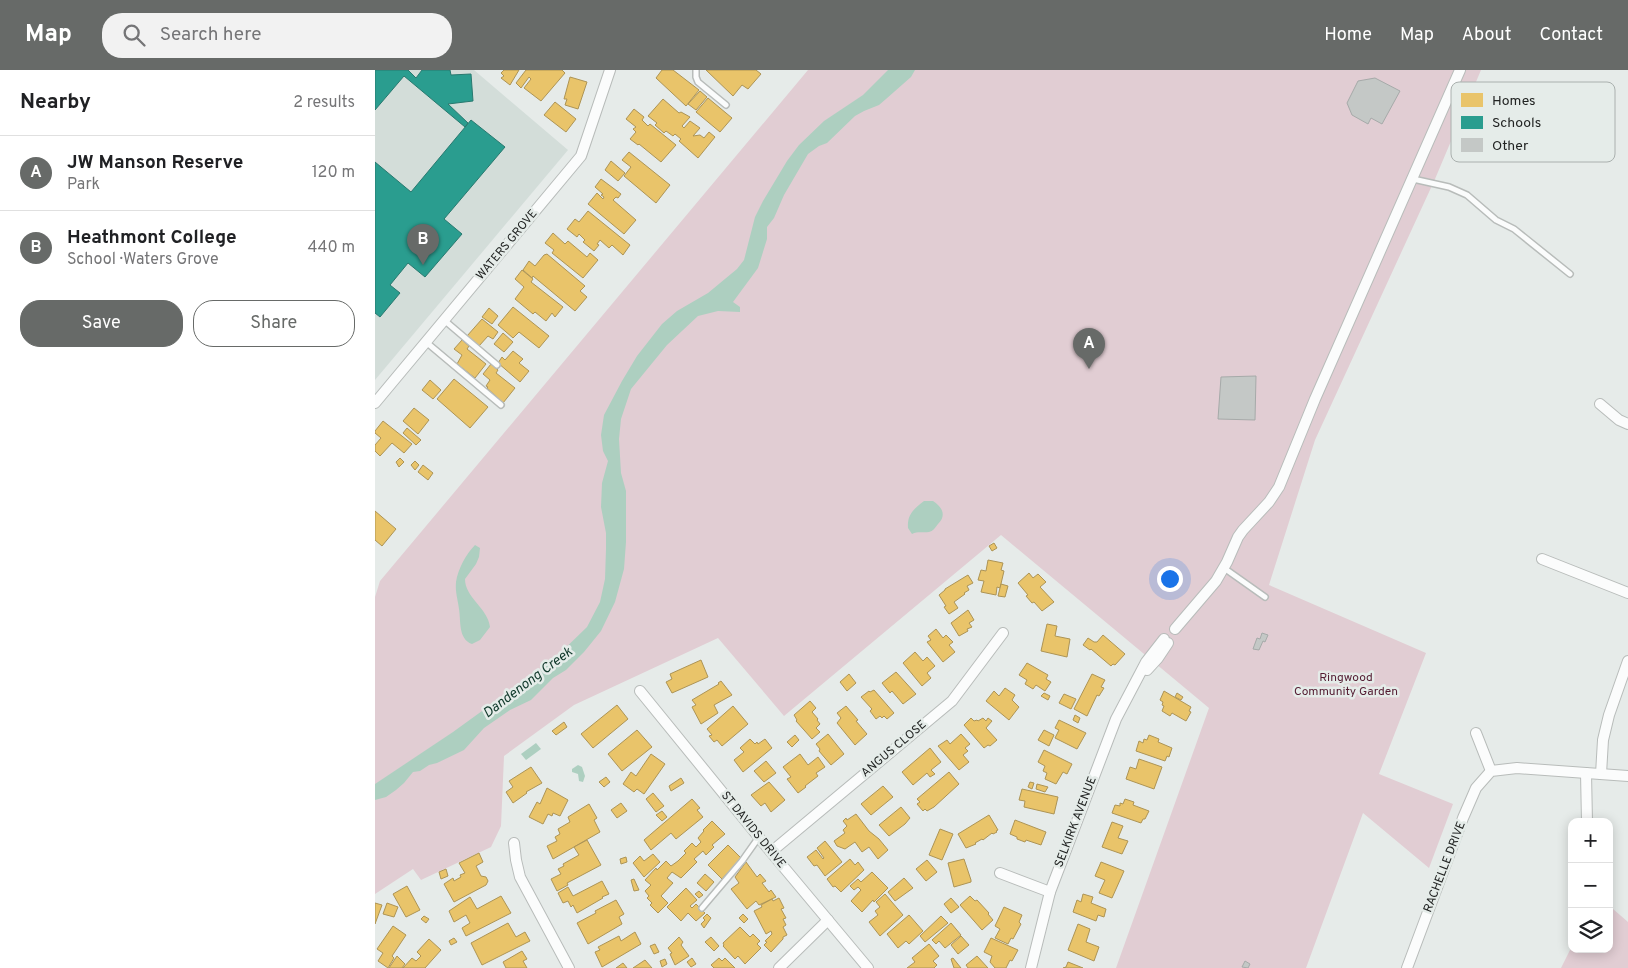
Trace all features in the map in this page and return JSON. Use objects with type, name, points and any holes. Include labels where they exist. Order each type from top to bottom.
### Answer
[{"type":"street","name":"WATERS GROVE","points":[[375,403],[581,156],[610,70]]},
{"type":"street","points":[[1455,82],[1460,70]]},
{"type":"street","points":[[1175,629],[1216,582],[1238,537],[1269,502],[1283,479],[1315,399],[1451,91]]},
{"type":"street","points":[[1600,404],[1619,420],[1628,424]]},
{"type":"street","points":[[1542,558],[1628,593]]},
{"type":"street","name":"ANGUS CLOSE","points":[[771,852],[952,701],[1003,633]]},
{"type":"street","name":"SELKIRK AVENUE","points":[[1031,968],[1036,955],[1043,916],[1050,892],[1116,719],[1135,681],[1158,658],[1166,641]]},
{"type":"street","points":[[1601,774],[1603,740],[1609,714],[1628,661]]},
{"type":"street","name":"ST DAVIDS DRIVE","points":[[640,690],[868,968]]},
{"type":"street","points":[[1476,733],[1491,771],[1517,768],[1628,776]]},
{"type":"street","name":"RACHELLE DRIVE","points":[[1407,968],[1463,818],[1476,788],[1491,771]]},
{"type":"street","points":[[1586,773],[1587,818]]},
{"type":"street","points":[[514,843],[515,860],[520,877],[569,968]]},
{"type":"street","points":[[1000,873],[1050,892]]},
{"type":"street","points":[[779,968],[828,920]]},
{"type":"lane","points":[[696,70],[698,82],[726,104]]},
{"type":"lane","points":[[1413,179],[1449,187],[1467,195],[1496,220],[1514,229],[1570,274]]},
{"type":"lane","points":[[444,320],[497,365]]},
{"type":"lane","points":[[426,342],[501,405]]},
{"type":"lane","points":[[1224,568],[1265,597]]},
{"type":"lane","points":[[1166,641],[1175,629]]},
{"type":"lane","points":[[702,908],[742,861],[759,837]]},
{"type":"shaded area","points":[[375,70],[474,70],[568,150],[375,380]]},
{"type":"green space","name":"Ringwood Community Garden","points":[[808,70],[1481,70],[1476,82],[1451,82],[1451,141],[1315,440],[1269,585],[1426,653],[1379,774],[1453,804],[1429,868],[1363,813],[1306,968],[1116,968],[1209,708],[1001,535],[784,716],[718,638],[574,705],[504,756],[501,826],[491,847],[421,880],[413,869],[375,894],[375,597],[380,581]]},
{"type":"green space","points":[[1613,909],[1628,922],[1628,968],[1561,968],[1568,953],[1613,953]]},
{"type":"water","name":"Dandenong Creek","points":[[888,70],[915,70],[911,77],[879,105],[855,116],[827,143],[808,154],[784,195],[774,218],[767,227],[767,239],[758,268],[733,302],[740,307],[740,312],[718,311],[698,316],[667,345],[631,389],[621,419],[619,439],[621,473],[626,491],[624,569],[615,602],[601,631],[566,670],[553,678],[531,700],[510,710],[484,728],[464,750],[429,765],[420,771],[413,772],[396,790],[386,797],[375,800],[375,784],[453,732],[554,659],[587,627],[600,602],[605,579],[606,533],[601,507],[602,483],[608,461],[603,451],[601,435],[604,415],[622,381],[637,356],[662,324],[677,311],[708,293],[737,269],[744,260],[755,217],[787,161],[799,145],[824,121],[863,95]]},
{"type":"water","points":[[924,501],[936,503],[943,514],[941,521],[932,531],[912,534],[908,528],[910,515]]},
{"type":"water","points":[[475,545],[480,548],[479,557],[465,579],[466,586],[472,598],[485,614],[490,627],[480,640],[472,644],[462,634],[456,586],[457,577],[463,562]]},
{"type":"water","points":[[536,743],[541,749],[526,760],[521,754]]},
{"type":"water","points":[[578,765],[582,767],[585,776],[583,782],[579,781],[578,774],[572,772],[572,769]]},
{"type":"building: Homes","points":[[504,70],[519,70],[510,85],[501,78],[504,76],[501,73]]},
{"type":"building: Homes","points":[[526,70],[562,70],[565,73],[541,101],[524,88],[531,79],[529,77],[521,88],[516,83]]},
{"type":"building: Homes","points":[[662,70],[673,70],[699,90],[686,106],[656,78]]},
{"type":"building: Homes","points":[[706,70],[756,70],[761,74],[748,89],[742,85],[733,96]]},
{"type":"building: Homes","points":[[570,77],[587,82],[578,109],[565,105],[567,99],[564,99]]},
{"type":"building: Homes","points":[[700,91],[707,97],[696,110],[688,104]]},
{"type":"building: Homes","points":[[708,98],[732,118],[720,132],[696,112]]},
{"type":"building: Homes","points":[[663,99],[679,113],[681,112],[690,117],[682,126],[684,128],[690,121],[700,128],[693,136],[700,135],[704,138],[709,132],[715,137],[698,158],[679,141],[681,139],[675,134],[673,136],[666,131],[664,133],[655,125],[657,123],[648,116]]},
{"type":"building: Homes","points":[[555,102],[576,119],[566,132],[544,115]]},
{"type":"building: Homes","points":[[634,109],[644,117],[642,120],[648,126],[650,124],[676,145],[661,162],[630,139],[636,132],[633,129],[636,127],[626,119]]},
{"type":"building: Homes","points":[[629,152],[670,185],[656,203],[624,176],[631,167],[622,160]]},
{"type":"building: Homes","points":[[611,161],[625,173],[618,181],[605,170]]},
{"type":"building: Homes","points":[[601,179],[621,194],[613,200],[636,220],[624,234],[588,204],[597,193],[603,199],[604,197],[601,195],[603,194],[595,187]]},
{"type":"building: Homes","points":[[588,211],[630,245],[623,255],[612,245],[609,248],[600,240],[597,244],[599,245],[594,251],[583,242],[585,240],[579,234],[577,237],[567,229],[575,219],[579,222]]},
{"type":"building: Homes","points":[[553,233],[565,244],[568,241],[587,257],[590,253],[598,260],[583,278],[552,253],[554,250],[545,243]]},
{"type":"building: Homes","points":[[547,254],[585,286],[580,291],[587,297],[575,311],[523,270],[529,261],[535,266]]},
{"type":"building: Homes","points":[[522,270],[533,279],[531,282],[563,307],[555,317],[552,313],[546,321],[535,312],[533,314],[515,299],[524,287],[515,279]]},
{"type":"building: Homes","points":[[513,307],[549,336],[539,348],[519,332],[513,338],[498,325]]},
{"type":"building: Homes","points":[[489,308],[498,316],[492,324],[482,317]]},
{"type":"building: Homes","points":[[482,319],[498,332],[493,339],[488,336],[479,346],[467,336]]},
{"type":"building: Homes","points":[[503,333],[513,342],[504,352],[494,344]]},
{"type":"building: Homes","points":[[462,340],[469,346],[467,349],[486,364],[475,378],[457,364],[462,355],[454,349]]},
{"type":"building: Homes","points":[[513,351],[523,359],[519,363],[529,371],[520,382],[498,363],[502,357],[505,360]]},
{"type":"building: Homes","points":[[491,364],[498,370],[496,373],[515,388],[503,403],[486,386],[490,380],[483,374]]},
{"type":"building: Homes","points":[[454,379],[488,407],[470,428],[437,399]]},
{"type":"building: Homes","points":[[430,380],[441,390],[433,399],[422,390]]},
{"type":"building: Homes","points":[[414,408],[429,420],[418,434],[403,421]]},
{"type":"building: Homes","points":[[383,421],[412,444],[404,453],[392,443],[380,456],[375,451],[375,445],[381,438],[375,431]]},
{"type":"building: Homes","points":[[407,428],[421,440],[416,445],[403,433]]},
{"type":"building: Homes","points":[[400,458],[404,462],[399,467],[396,462]]},
{"type":"building: Homes","points":[[415,461],[419,465],[415,470],[411,465]]},
{"type":"building: Homes","points":[[423,465],[433,473],[428,480],[418,472]]},
{"type":"building: Homes","points":[[375,511],[396,529],[382,546],[375,540]]},
{"type":"building: Homes","points":[[994,543],[997,548],[992,551],[989,546]]},
{"type":"building: Homes","points":[[988,560],[1003,563],[1001,570],[1004,571],[1000,588],[997,587],[996,595],[981,592],[984,581],[978,580],[981,570],[986,571]]},
{"type":"building: Homes","points":[[1029,573],[1033,578],[1038,574],[1046,582],[1040,587],[1054,602],[1042,611],[1026,596],[1028,595],[1018,583]]},
{"type":"building: Homes","points":[[968,575],[973,583],[967,586],[969,590],[965,594],[954,602],[958,608],[949,614],[939,595],[945,589]]},
{"type":"building: Homes","points":[[1001,584],[1008,586],[1005,597],[998,596]]},
{"type":"building: Homes","points":[[968,610],[974,620],[969,623],[972,627],[959,636],[951,623]]},
{"type":"building: Homes","points":[[1047,624],[1057,626],[1055,636],[1070,639],[1067,657],[1041,651]]},
{"type":"building: Homes","points":[[936,629],[943,638],[946,635],[953,642],[949,645],[955,652],[943,662],[927,642],[931,640],[928,636]]},
{"type":"building: Homes","points":[[1103,635],[1125,654],[1115,665],[1111,666],[1091,649],[1083,645],[1088,638],[1097,642]]},
{"type":"building: Homes","points":[[915,652],[923,661],[927,657],[935,666],[927,673],[931,678],[922,686],[903,663]]},
{"type":"building: Homes","points":[[701,660],[708,677],[672,693],[666,682],[672,679],[670,674]]},
{"type":"building: Homes","points":[[1027,663],[1048,675],[1046,679],[1051,682],[1045,691],[1036,685],[1033,689],[1025,684],[1027,680],[1019,675]]},
{"type":"building: Homes","points":[[896,672],[916,694],[903,704],[882,683]]},
{"type":"building: Homes","points":[[849,674],[856,683],[847,691],[840,682]]},
{"type":"building: Homes","points":[[1092,674],[1105,680],[1101,687],[1104,688],[1099,696],[1097,695],[1087,716],[1074,709]]},
{"type":"building: Homes","points":[[721,681],[732,695],[714,705],[718,713],[701,724],[692,707],[696,705],[692,700]]},
{"type":"building: Homes","points":[[1005,688],[1015,695],[1012,700],[1019,707],[1009,720],[986,701],[994,691],[999,696]]},
{"type":"building: Homes","points":[[874,690],[894,713],[887,719],[884,716],[882,718],[880,716],[876,719],[870,711],[872,709],[861,697]]},
{"type":"building: Homes","points":[[1164,691],[1191,707],[1189,711],[1191,712],[1186,721],[1172,713],[1170,716],[1162,711],[1164,706],[1160,700]]},
{"type":"building: Homes","points":[[1044,693],[1050,696],[1048,700],[1041,696]]},
{"type":"building: Homes","points":[[1177,693],[1183,697],[1181,700],[1175,697]]},
{"type":"building: Homes","points":[[1064,694],[1076,699],[1071,709],[1059,703]]},
{"type":"building: Homes","points":[[810,701],[816,708],[812,712],[820,724],[816,728],[820,732],[812,739],[796,721],[794,715]]},
{"type":"building: Homes","points":[[617,705],[628,719],[593,748],[581,734]]},
{"type":"building: Homes","points":[[733,706],[748,724],[722,746],[717,740],[714,742],[709,736],[712,735],[707,729]]},
{"type":"building: Homes","points":[[846,706],[867,734],[855,745],[837,723],[841,718],[837,713]]},
{"type":"building: Homes","points":[[1075,715],[1080,718],[1078,723],[1073,720]]},
{"type":"building: Homes","points":[[971,718],[974,721],[983,718],[986,721],[988,718],[992,721],[986,728],[997,740],[984,748],[964,725]]},
{"type":"building: Homes","points":[[1059,720],[1086,733],[1077,749],[1055,738],[1059,730],[1055,728]]},
{"type":"building: Homes","points":[[564,722],[567,727],[556,735],[552,731]]},
{"type":"building: Homes","points":[[637,730],[652,747],[622,771],[608,754]]},
{"type":"building: Homes","points":[[1044,730],[1054,735],[1049,746],[1038,740]]},
{"type":"building: Homes","points":[[828,734],[844,754],[831,765],[819,751],[820,749],[816,744]]},
{"type":"building: Homes","points":[[961,734],[970,744],[965,748],[968,751],[963,755],[969,762],[959,770],[938,746],[947,740],[950,744]]},
{"type":"building: Homes","points":[[795,735],[799,740],[792,747],[787,742]]},
{"type":"building: Homes","points":[[1149,735],[1159,739],[1158,742],[1172,748],[1169,757],[1167,756],[1165,761],[1136,751],[1139,741],[1143,743],[1144,739],[1147,740]]},
{"type":"building: Homes","points":[[750,739],[755,744],[757,742],[758,744],[765,739],[772,748],[743,772],[734,760],[744,752],[740,748]]},
{"type":"building: Homes","points":[[930,748],[941,762],[931,770],[935,774],[930,777],[927,773],[913,785],[902,772]]},
{"type":"building: Homes","points":[[1044,750],[1072,764],[1067,774],[1063,772],[1056,784],[1045,779],[1047,773],[1043,771],[1045,766],[1038,762]]},
{"type":"building: Homes","points":[[651,754],[665,764],[644,794],[637,789],[634,792],[623,784],[631,772],[636,776]]},
{"type":"building: Homes","points":[[800,754],[808,765],[818,757],[825,767],[816,773],[818,776],[798,793],[787,779],[791,777],[783,767]]},
{"type":"building: Homes","points":[[1139,759],[1162,767],[1154,789],[1126,779],[1130,767],[1136,769]]},
{"type":"building: Homes","points":[[766,761],[776,773],[764,782],[754,771]]},
{"type":"building: Homes","points":[[531,767],[542,783],[526,792],[513,803],[506,792],[513,787],[509,781]]},
{"type":"building: Homes","points":[[949,772],[959,784],[934,807],[923,811],[917,804],[920,802],[917,799]]},
{"type":"building: Homes","points":[[606,777],[610,782],[604,787],[599,782]]},
{"type":"building: Homes","points":[[681,778],[684,783],[671,791],[669,786]]},
{"type":"building: Homes","points":[[769,782],[785,800],[771,812],[765,803],[761,806],[751,795]]},
{"type":"building: Homes","points":[[1030,782],[1034,783],[1032,789],[1028,787]]},
{"type":"building: Homes","points":[[1037,784],[1048,787],[1045,792],[1036,789]]},
{"type":"building: Homes","points":[[883,786],[893,797],[871,815],[861,804]]},
{"type":"building: Homes","points":[[547,788],[568,800],[560,816],[553,813],[552,816],[548,814],[543,824],[529,817],[537,802],[540,804]]},
{"type":"building: Homes","points":[[1022,789],[1058,797],[1054,814],[1024,807],[1025,801],[1019,800]]},
{"type":"building: Homes","points":[[653,793],[664,806],[656,812],[646,799]]},
{"type":"building: Homes","points":[[692,799],[700,808],[697,810],[703,817],[676,839],[671,833],[651,850],[644,840]]},
{"type":"building: Homes","points":[[1125,799],[1134,802],[1133,805],[1149,811],[1141,823],[1112,813],[1115,805],[1120,806],[1120,803],[1123,804]]},
{"type":"building: Homes","points":[[621,803],[627,811],[617,818],[611,810]]},
{"type":"building: Homes","points":[[589,804],[597,818],[594,820],[600,832],[553,859],[547,846],[557,841],[555,837],[560,834],[558,829],[570,822],[568,817]]},
{"type":"building: Homes","points":[[901,807],[910,818],[889,836],[879,825]]},
{"type":"building: Homes","points":[[662,811],[667,817],[662,821],[656,815]]},
{"type":"building: Homes","points":[[856,814],[869,831],[888,850],[878,859],[869,847],[862,852],[855,842],[845,849],[837,846],[834,841],[845,833],[843,830],[847,826],[843,821]]},
{"type":"building: Homes","points":[[989,815],[998,830],[997,832],[966,848],[958,834]]},
{"type":"building: Homes","points":[[1015,820],[1046,832],[1041,845],[1026,840],[1025,842],[1010,834]]},
{"type":"building: Homes","points":[[712,821],[725,834],[712,845],[714,847],[706,855],[703,851],[694,859],[697,862],[681,878],[672,872],[667,878],[673,883],[661,896],[668,903],[658,913],[650,905],[652,903],[647,898],[649,896],[645,891],[651,885],[645,880],[656,868],[657,870],[666,861],[671,866],[678,861],[692,843],[696,847],[701,842],[698,838]]},
{"type":"building: Homes","points":[[1112,822],[1123,826],[1118,838],[1128,841],[1122,854],[1102,847]]},
{"type":"building: Homes","points":[[940,829],[953,834],[942,860],[929,855]]},
{"type":"building: Homes","points":[[587,840],[601,865],[567,883],[568,885],[557,891],[551,879],[561,874],[558,869],[564,866],[563,864],[579,855],[574,847]]},
{"type":"building: Homes","points":[[825,841],[842,862],[825,876],[817,865],[814,866],[807,857],[816,850],[823,859],[817,848]]},
{"type":"building: Homes","points":[[728,845],[741,858],[722,879],[708,865]]},
{"type":"building: Homes","points":[[479,853],[483,862],[476,866],[481,876],[486,877],[488,881],[486,885],[454,902],[444,884],[453,878],[454,881],[461,877],[460,875],[465,873],[459,863]]},
{"type":"building: Homes","points":[[653,854],[660,862],[644,877],[633,863],[640,856],[644,861]]},
{"type":"building: Homes","points":[[626,857],[627,862],[621,864],[620,859]]},
{"type":"building: Homes","points":[[850,859],[855,865],[858,862],[864,870],[841,892],[835,886],[833,887],[827,879]]},
{"type":"building: Homes","points":[[964,859],[971,882],[954,887],[948,863]]},
{"type":"building: Homes","points":[[927,860],[937,872],[926,881],[916,869]]},
{"type":"building: Homes","points":[[746,862],[757,877],[760,874],[766,881],[762,883],[776,897],[759,905],[756,901],[747,909],[731,889],[739,883],[735,877]]},
{"type":"building: Homes","points":[[1101,862],[1124,871],[1112,898],[1099,893],[1105,880],[1095,876]]},
{"type":"building: Homes","points":[[446,869],[448,876],[441,879],[439,872]]},
{"type":"building: Homes","points":[[872,872],[888,888],[862,912],[851,901],[861,890],[858,887],[854,890],[850,886],[858,879],[861,882]]},
{"type":"building: Homes","points":[[705,874],[714,882],[706,891],[697,883]]},
{"type":"building: Homes","points":[[904,878],[913,888],[895,901],[888,892]]},
{"type":"building: Homes","points":[[634,879],[639,890],[634,891],[631,880]]},
{"type":"building: Homes","points":[[602,881],[609,894],[577,913],[573,905],[571,907],[568,901],[563,903],[558,893],[568,887],[573,896]]},
{"type":"building: Homes","points":[[407,886],[420,910],[406,917],[393,894]]},
{"type":"building: Homes","points":[[686,888],[697,900],[690,906],[692,908],[696,904],[705,913],[696,921],[688,913],[681,921],[667,907]]},
{"type":"building: Homes","points":[[699,891],[703,895],[699,898],[695,894]]},
{"type":"building: Homes","points":[[885,894],[903,915],[880,936],[869,922],[878,915],[875,911],[880,907],[876,902]]},
{"type":"building: Homes","points":[[1083,894],[1093,897],[1091,903],[1106,909],[1104,917],[1098,915],[1096,921],[1073,912],[1077,900],[1081,902]]},
{"type":"building: Homes","points":[[501,896],[511,913],[466,936],[462,928],[470,923],[466,915],[454,922],[449,911],[470,897],[477,909]]},
{"type":"building: Homes","points":[[970,896],[975,901],[977,900],[993,920],[982,930],[960,905]]},
{"type":"building: Homes","points":[[779,898],[784,908],[781,909],[786,918],[783,919],[786,925],[783,927],[787,935],[783,937],[771,952],[764,945],[767,942],[765,941],[772,934],[771,931],[766,934],[754,911],[772,899],[773,901]]},
{"type":"building: Homes","points":[[951,898],[959,907],[951,913],[944,904]]},
{"type":"building: Homes","points":[[616,900],[624,914],[619,917],[622,924],[588,944],[577,923]]},
{"type":"building: Homes","points":[[375,903],[382,905],[375,924]]},
{"type":"building: Homes","points":[[387,903],[398,907],[394,917],[383,914]]},
{"type":"building: Homes","points":[[1004,907],[1022,915],[1019,922],[1021,924],[1008,944],[995,938],[1000,929],[995,926]]},
{"type":"building: Homes","points":[[707,914],[711,918],[704,928],[701,924]]},
{"type":"building: Homes","points":[[743,914],[748,919],[744,923],[739,918]]},
{"type":"building: Homes","points":[[909,915],[923,931],[909,944],[906,941],[898,948],[887,934]]},
{"type":"building: Homes","points":[[424,916],[429,919],[426,923],[421,919]]},
{"type":"building: Homes","points":[[941,916],[948,923],[925,942],[920,936]]},
{"type":"building: Homes","points":[[508,923],[516,937],[525,932],[530,941],[482,965],[471,943]]},
{"type":"building: Homes","points":[[951,923],[961,935],[945,948],[939,941],[936,944],[932,940]]},
{"type":"building: Homes","points":[[1078,924],[1090,929],[1086,942],[1099,947],[1094,961],[1068,950]]},
{"type":"building: Homes","points":[[393,926],[406,935],[392,956],[394,958],[388,968],[378,961],[383,953],[377,949]]},
{"type":"building: Homes","points":[[740,927],[750,937],[753,934],[760,941],[757,944],[761,948],[745,964],[738,956],[735,959],[723,946],[723,943]]},
{"type":"building: Homes","points":[[635,932],[641,944],[602,967],[595,952],[600,950],[598,947],[619,936],[621,941]]},
{"type":"building: Homes","points":[[961,936],[969,945],[958,954],[951,945]]},
{"type":"building: Homes","points":[[679,937],[683,942],[681,945],[689,956],[675,965],[670,954],[672,953],[668,948]]},
{"type":"building: Homes","points":[[711,937],[719,946],[714,951],[705,942]]},
{"type":"building: Homes","points":[[454,938],[457,942],[451,945],[449,941]]},
{"type":"building: Homes","points":[[991,938],[1018,950],[1006,968],[995,968],[990,962],[992,956],[984,952]]},
{"type":"building: Homes","points":[[429,939],[441,950],[425,968],[403,968],[412,958],[416,961],[421,956],[417,952]]},
{"type":"building: Homes","points":[[655,944],[659,952],[654,954],[650,946]]},
{"type":"building: Homes","points":[[929,944],[939,956],[933,961],[937,965],[934,968],[907,968],[915,962],[912,958]]},
{"type":"building: Homes","points":[[522,951],[527,959],[523,961],[527,968],[506,968],[503,962]]},
{"type":"building: Homes","points":[[397,956],[405,964],[402,968],[389,968]]},
{"type":"building: Homes","points":[[977,956],[988,968],[968,968],[966,965]]},
{"type":"building: Homes","points":[[692,958],[696,964],[691,967],[687,962]]},
{"type":"building: Homes","points":[[719,958],[722,961],[725,958],[735,968],[714,968],[711,965]]},
{"type":"building: Homes","points":[[953,958],[961,968],[954,968],[951,959]]},
{"type":"building: Homes","points":[[665,959],[667,964],[662,967],[660,961]]},
{"type":"building: Homes","points":[[645,960],[652,968],[633,968]]},
{"type":"building: Homes","points":[[1068,962],[1083,968],[1063,968],[1066,967]]},
{"type":"building: Homes","points":[[623,963],[627,968],[616,968]]},
{"type":"building: Schools","points":[[375,70],[408,70],[416,78],[422,70],[450,70],[451,75],[471,74],[473,101],[448,104],[468,123],[465,127],[404,76],[375,110]]},
{"type":"building: Schools","points":[[471,120],[505,147],[444,219],[462,234],[425,277],[408,263],[390,285],[400,293],[380,317],[375,313],[375,162],[411,192]]},
{"type":"building: Other","points":[[1375,78],[1400,91],[1382,124],[1371,118],[1368,124],[1352,115],[1347,103],[1358,81]]},
{"type":"building: Other","points":[[1256,376],[1255,420],[1218,419],[1221,377]]},
{"type":"building: Other","points":[[1262,633],[1268,635],[1265,642],[1263,641],[1259,650],[1253,649],[1257,638],[1260,639]]},
{"type":"building: Other","points":[[1245,961],[1250,964],[1248,968],[1242,967]]},
{"type":"place","name":"Heathmont College","points":[[423,265]]},
{"type":"place","name":"JW Manson Reserve","points":[[1089,369]]}]
